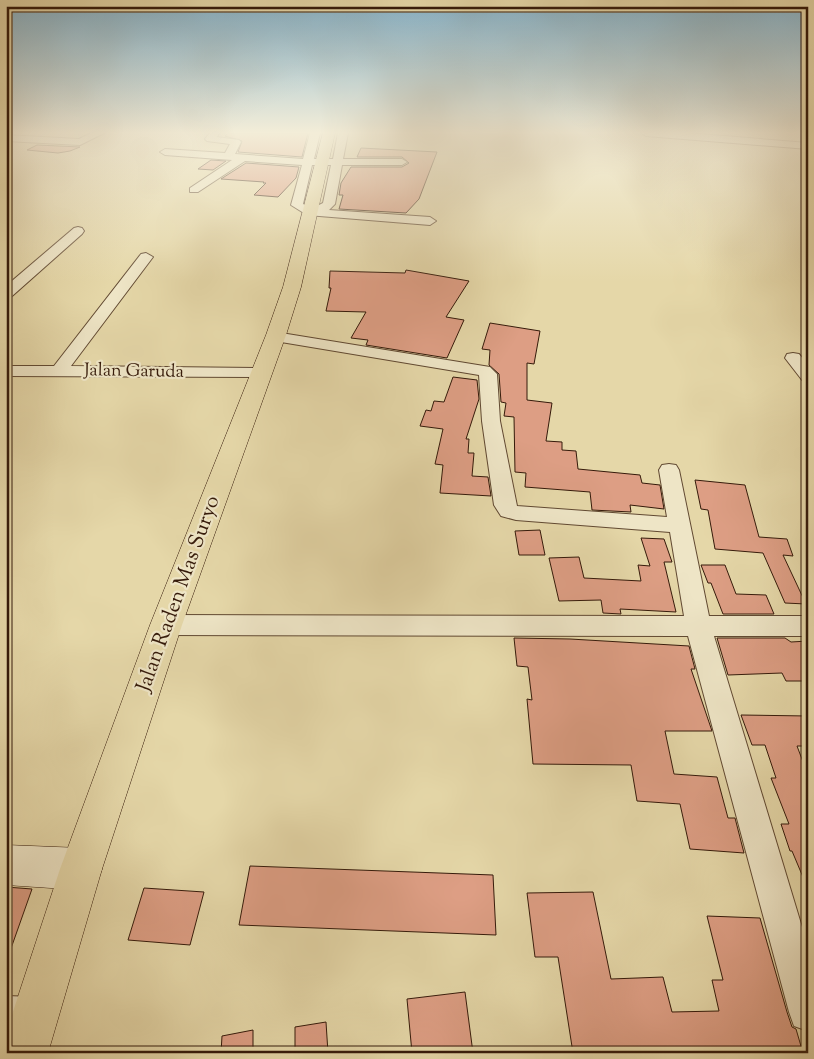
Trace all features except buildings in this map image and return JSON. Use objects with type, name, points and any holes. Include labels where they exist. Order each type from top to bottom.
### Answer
[{"type":"main road","name":"Jalan Raden Mas Suryo","points":[[22,1028],[81,869],[166,625],[276,337],[299,258],[317,182]]},
{"type":"street","points":[[194,190],[205,182]]},
{"type":"street","points":[[302,182],[297,204],[302,209],[311,212],[430,221]]},
{"type":"street","points":[[311,212],[321,210],[329,204],[334,182]]},
{"type":"street","points":[[6,294],[78,231]]},
{"type":"street","points":[[59,371],[146,257]]},
{"type":"street","points":[[276,337],[433,361],[484,371],[488,374],[491,421],[505,505],[509,511],[680,525]]},
{"type":"street","points":[[793,358],[808,376]]},
{"type":"street","name":"Jalan Garuda","points":[[6,370],[262,373]]},
{"type":"street","points":[[669,470],[698,625],[808,1012]]},
{"type":"street","points":[[166,625],[808,626]]},
{"type":"street","points":[[6,865],[81,869]]}]
